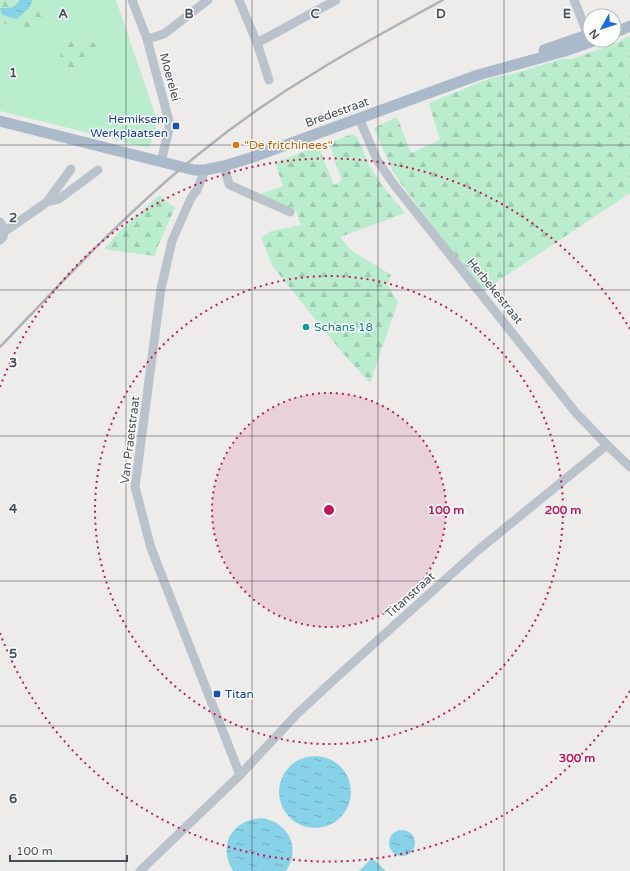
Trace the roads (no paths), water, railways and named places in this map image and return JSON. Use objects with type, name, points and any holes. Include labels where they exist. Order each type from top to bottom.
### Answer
[{"type":"main road","name":"Bredestraat","points":[[1,122],[194,170],[204,170],[250,158],[478,75],[566,51],[582,41]]},
{"type":"street","name":"Moerelei","points":[[132,0],[147,39],[169,121],[169,128],[161,162]]},
{"type":"street","points":[[147,39],[164,34],[208,0]]},
{"type":"street","points":[[239,0],[269,80]]},
{"type":"street","points":[[256,43],[336,0]]},
{"type":"street","points":[[574,0],[582,17]]},
{"type":"street","name":"Herbekestraat","points":[[359,118],[370,146],[388,177],[576,413],[630,466]]},
{"type":"street","points":[[224,166],[229,184],[290,212]]},
{"type":"street","points":[[2,236],[47,202],[71,169]]},
{"type":"street","points":[[47,202],[59,198],[98,170]]},
{"type":"street","name":"Van Praetstraat","points":[[204,170],[197,190],[191,198],[172,241],[162,282],[135,487],[151,548],[240,775]]},
{"type":"street","points":[[0,222],[4,229],[2,236]]},
{"type":"street","name":"Titanstraat","points":[[140,871],[240,775],[296,714],[477,551],[607,445]]},
{"type":"water","points":[[20,0],[33,0],[28,9],[17,19],[2,15],[0,8],[12,7]]},
{"type":"water","points":[[308,756],[322,756],[329,758],[341,766],[349,778],[351,792],[349,806],[341,818],[329,826],[322,828],[308,828],[301,826],[289,818],[281,806],[279,799],[279,785],[281,778],[289,766],[301,758]]},
{"type":"water","points":[[262,818],[279,825],[290,838],[292,854],[286,871],[233,871],[228,861],[227,852],[227,843],[230,836],[235,829],[243,823]]},
{"type":"water","points":[[402,830],[411,834],[415,843],[411,852],[402,856],[393,852],[389,843],[393,834]]},
{"type":"water","points":[[372,858],[386,871],[359,871]]},
{"type":"railway","points":[[0,347],[72,271],[147,198],[214,142],[288,89],[365,43],[443,0]]},
{"type":"place","name":"Hemiksem Werkplaatsen","points":[[176,126]]},
{"type":"place","name":"\"De fritchinees\"","points":[[236,145]]},
{"type":"place","name":"Schans 18","points":[[306,327]]},
{"type":"place","name":"Titan","points":[[217,694]]}]
